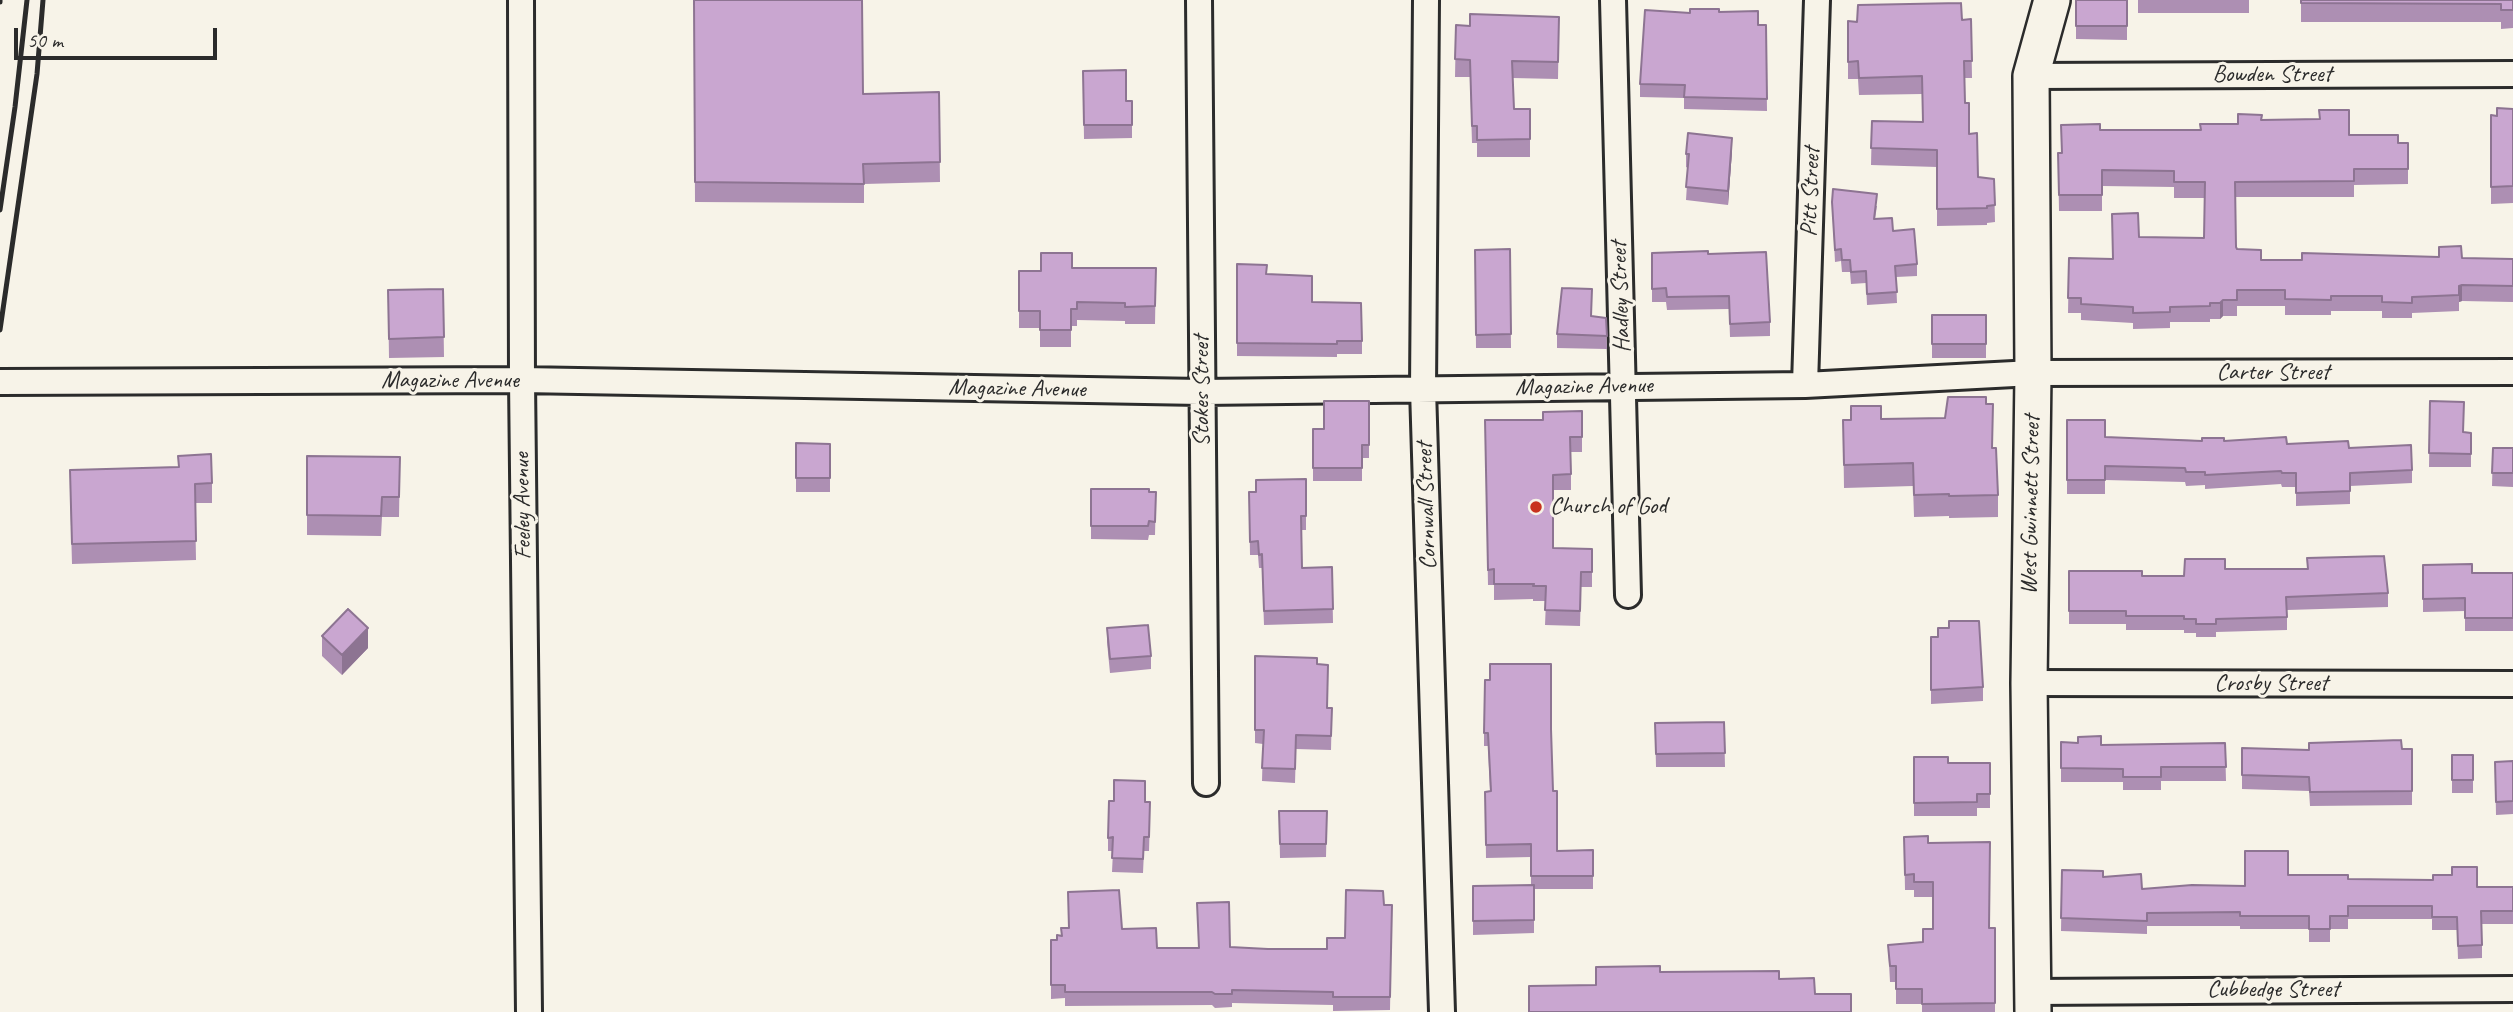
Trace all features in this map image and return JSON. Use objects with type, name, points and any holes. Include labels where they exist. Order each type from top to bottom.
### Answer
[{"type":"main road","name":"West Gwinnett Street","points":[[2033,1002],[2029,683],[2033,373],[2031,76],[2052,0]]},
{"type":"street","name":"Feeley Avenue","points":[[522,0],[522,380],[529,1012]]},
{"type":"street","name":"Stokes Street","points":[[1199,0],[1206,782]]},
{"type":"street","name":"Cornwall Street","points":[[1426,0],[1423,389],[1441,1012]]},
{"type":"street","name":"Hadley Street","points":[[1613,0],[1628,595]]},
{"type":"street","name":"Pitt Street","points":[[1805,384],[1817,0]]},
{"type":"street","name":"Bowden Street","points":[[2031,76],[2513,74]]},
{"type":"street","name":"Carter Street","points":[[2033,373],[2513,372]]},
{"type":"street","name":"Magazine Avenue","points":[[0,382],[522,380],[1201,392],[1805,384],[2033,373]]},
{"type":"street","name":"Crosby Street","points":[[2029,683],[2513,684]]},
{"type":"street","name":"Cubbedge Street","points":[[2033,1002],[2513,989]]},
{"type":"building","points":[[694,0],[862,0],[863,94],[939,92],[940,162],[863,164],[864,184],[695,182]]},
{"type":"building","points":[[2076,0],[2127,0],[2127,26],[2076,26]]},
{"type":"building","points":[[2301,0],[2513,0],[2513,10],[2501,10],[2501,4],[2301,3]]},
{"type":"building","points":[[1961,3],[1962,20],[1971,19],[1972,61],[1964,61],[1965,103],[1969,103],[1969,134],[1977,133],[1978,177],[1994,179],[1995,205],[1987,208],[1937,209],[1937,150],[1871,148],[1872,121],[1923,122],[1922,76],[1859,78],[1858,61],[1848,62],[1848,21],[1857,22],[1858,5]]},
{"type":"building","points":[[1690,9],[1719,9],[1719,12],[1758,11],[1758,25],[1766,25],[1767,99],[1684,97],[1685,85],[1640,84],[1645,10],[1690,13]]},
{"type":"building","points":[[1470,14],[1559,17],[1558,62],[1512,61],[1514,109],[1530,109],[1530,139],[1477,140],[1477,126],[1472,126],[1470,60],[1455,59],[1456,25],[1470,26]]},
{"type":"building","points":[[1126,70],[1126,101],[1132,101],[1132,125],[1084,125],[1083,71]]},
{"type":"building","points":[[2497,108],[2513,109],[2513,186],[2491,187],[2491,115],[2497,116]]},
{"type":"building","points":[[2319,110],[2349,110],[2349,135],[2398,135],[2398,143],[2408,143],[2408,169],[2354,169],[2354,181],[2235,182],[2237,249],[2261,250],[2261,260],[2302,260],[2302,253],[2439,257],[2439,247],[2461,246],[2462,258],[2513,259],[2513,286],[2462,285],[2459,286],[2459,295],[2412,297],[2412,303],[2382,302],[2382,296],[2331,296],[2331,300],[2285,299],[2285,290],[2237,290],[2237,300],[2223,300],[2220,303],[2210,303],[2210,306],[2170,307],[2170,312],[2133,313],[2133,307],[2081,304],[2081,298],[2068,298],[2069,258],[2113,259],[2112,214],[2138,213],[2139,237],[2204,238],[2205,182],[2174,182],[2174,171],[2102,170],[2102,195],[2059,195],[2058,153],[2062,153],[2061,125],[2100,124],[2100,130],[2201,130],[2200,124],[2238,124],[2238,114],[2262,115],[2261,120],[2320,119]]},
{"type":"building","points":[[1688,133],[1732,138],[1728,191],[1686,187]]},
{"type":"building","points":[[1833,189],[1877,194],[1874,219],[1892,218],[1893,231],[1914,229],[1917,264],[1895,266],[1897,292],[1867,294],[1866,271],[1851,272],[1850,260],[1842,260],[1841,249],[1835,250]]},
{"type":"building","points":[[1510,249],[1511,334],[1476,335],[1475,250]]},
{"type":"building","points":[[1708,251],[1708,254],[1766,252],[1770,322],[1730,324],[1729,296],[1667,297],[1666,288],[1652,289],[1652,253]]},
{"type":"building","points":[[1041,253],[1072,253],[1072,268],[1156,268],[1155,306],[1125,307],[1125,303],[1077,302],[1077,309],[1071,309],[1071,330],[1040,330],[1040,311],[1019,311],[1019,271],[1041,271]]},
{"type":"building","points":[[1237,264],[1267,265],[1266,274],[1312,276],[1312,302],[1361,303],[1362,341],[1337,341],[1337,344],[1237,343]]},
{"type":"building","points":[[1562,288],[1592,289],[1591,316],[1606,318],[1607,336],[1557,334]]},
{"type":"building","points":[[443,289],[444,337],[389,339],[388,290]]},
{"type":"building","points":[[1932,315],[1986,315],[1986,344],[1932,344]]},
{"type":"building","points":[[1948,397],[1986,397],[1986,404],[1993,404],[1992,448],[1996,448],[1998,495],[1914,495],[1913,463],[1844,465],[1843,420],[1851,420],[1851,406],[1881,406],[1881,419],[1945,418]]},
{"type":"building","points":[[1324,401],[1369,401],[1369,445],[1362,445],[1362,468],[1313,468],[1313,429],[1324,429]]},
{"type":"building","points":[[2430,401],[2464,402],[2463,432],[2471,433],[2471,454],[2429,453]]},
{"type":"building","points":[[1582,411],[1582,437],[1570,437],[1571,474],[1553,475],[1553,548],[1592,549],[1592,572],[1581,572],[1580,611],[1545,610],[1546,586],[1494,584],[1494,569],[1488,570],[1485,420],[1543,420],[1543,412]]},
{"type":"building","points":[[2067,420],[2105,420],[2105,437],[2202,441],[2202,438],[2224,438],[2224,441],[2286,437],[2287,444],[2348,441],[2349,448],[2411,445],[2412,470],[2350,473],[2350,491],[2296,493],[2296,473],[2281,471],[2205,475],[2205,472],[2186,472],[2185,468],[2105,466],[2105,480],[2067,480]]},
{"type":"building","points":[[796,443],[830,444],[830,478],[796,478]]},
{"type":"building","points":[[2493,448],[2513,448],[2513,473],[2492,473]]},
{"type":"building","points":[[211,454],[212,483],[195,484],[196,541],[72,544],[70,470],[179,467],[178,456]]},
{"type":"building","points":[[307,456],[400,457],[399,497],[382,497],[381,516],[307,515]]},
{"type":"building","points":[[1306,479],[1306,516],[1301,516],[1302,568],[1332,567],[1333,609],[1264,611],[1262,554],[1259,555],[1258,541],[1250,542],[1249,492],[1256,492],[1256,480]]},
{"type":"building","points":[[1091,489],[1149,489],[1149,492],[1156,492],[1155,522],[1149,521],[1148,526],[1091,526]]},
{"type":"building","points":[[2384,556],[2388,593],[2286,597],[2287,617],[2216,619],[2216,624],[2196,624],[2196,619],[2184,619],[2184,616],[2126,616],[2126,611],[2069,611],[2069,571],[2142,571],[2142,576],[2184,576],[2185,559],[2225,559],[2225,569],[2308,569],[2307,558]]},
{"type":"building","points":[[2472,564],[2472,573],[2513,573],[2513,618],[2465,618],[2465,598],[2423,599],[2423,565]]},
{"type":"building","points":[[348,609],[368,628],[342,655],[322,636]]},
{"type":"building","points":[[1949,621],[1979,621],[1983,687],[1931,690],[1931,637],[1938,637],[1938,628],[1949,628]]},
{"type":"building","points":[[1148,625],[1151,656],[1110,659],[1107,628]]},
{"type":"building","points":[[1255,656],[1317,658],[1317,664],[1328,665],[1327,708],[1332,708],[1331,736],[1296,735],[1295,769],[1262,768],[1264,730],[1255,730]]},
{"type":"building","points":[[1490,664],[1551,664],[1557,851],[1593,850],[1593,876],[1531,876],[1531,844],[1486,845],[1485,792],[1491,791],[1488,733],[1484,733],[1485,680],[1490,680]]},
{"type":"building","points":[[1724,722],[1725,753],[1656,754],[1655,723]]},
{"type":"building","points":[[2101,736],[2101,745],[2225,743],[2226,767],[2161,767],[2161,777],[2123,777],[2123,769],[2061,768],[2061,742],[2078,743],[2078,737]]},
{"type":"building","points":[[2401,740],[2402,749],[2412,749],[2412,791],[2310,792],[2309,777],[2242,775],[2242,748],[2309,750],[2309,743]]},
{"type":"building","points":[[2452,755],[2473,755],[2473,780],[2452,780]]},
{"type":"building","points":[[1914,757],[1948,757],[1948,763],[1990,763],[1990,794],[1977,794],[1977,802],[1914,803]]},
{"type":"building","points":[[2513,761],[2513,801],[2496,802],[2495,762]]},
{"type":"building","points":[[1114,780],[1145,781],[1145,802],[1150,802],[1149,837],[1144,837],[1143,859],[1112,858],[1113,837],[1108,838],[1109,801],[1114,801]]},
{"type":"building","points":[[1279,811],[1327,811],[1326,844],[1280,844]]},
{"type":"building","points":[[1928,836],[1928,843],[1990,842],[1989,928],[1995,928],[1995,1003],[1922,1004],[1922,989],[1896,989],[1896,966],[1890,966],[1888,945],[1923,942],[1923,929],[1933,929],[1933,882],[1914,882],[1914,874],[1905,875],[1904,837]]},
{"type":"building","points":[[2245,851],[2288,851],[2288,875],[2433,880],[2433,875],[2452,875],[2452,867],[2477,867],[2477,887],[2513,887],[2513,911],[2481,911],[2482,945],[2458,946],[2457,917],[2432,917],[2432,906],[2348,906],[2348,916],[2330,916],[2330,929],[2309,929],[2309,916],[2240,916],[2240,912],[2147,913],[2147,921],[2061,918],[2062,870],[2103,871],[2103,877],[2141,874],[2142,889],[2192,885],[2245,886]]},
{"type":"building","points":[[1534,885],[1534,920],[1473,921],[1473,886]]},
{"type":"building","points":[[1119,890],[1122,929],[1156,928],[1157,948],[1199,948],[1197,903],[1229,902],[1230,947],[1268,949],[1327,949],[1327,938],[1345,938],[1346,890],[1383,891],[1384,905],[1392,905],[1390,997],[1333,997],[1333,992],[1232,990],[1232,994],[1065,992],[1065,985],[1051,985],[1051,940],[1057,940],[1057,935],[1062,936],[1061,928],[1069,928],[1068,892]]},
{"type":"building","points":[[1660,966],[1660,972],[1779,971],[1779,979],[1814,978],[1815,994],[1851,994],[1851,1012],[1529,1012],[1529,986],[1596,985],[1596,967]]},
{"type":"railway","points":[[0,210],[27,0]]},
{"type":"railway","points":[[0,330],[37,74],[43,0]]},
{"type":"place","name":"Church of God","points":[[1536,507]]}]
